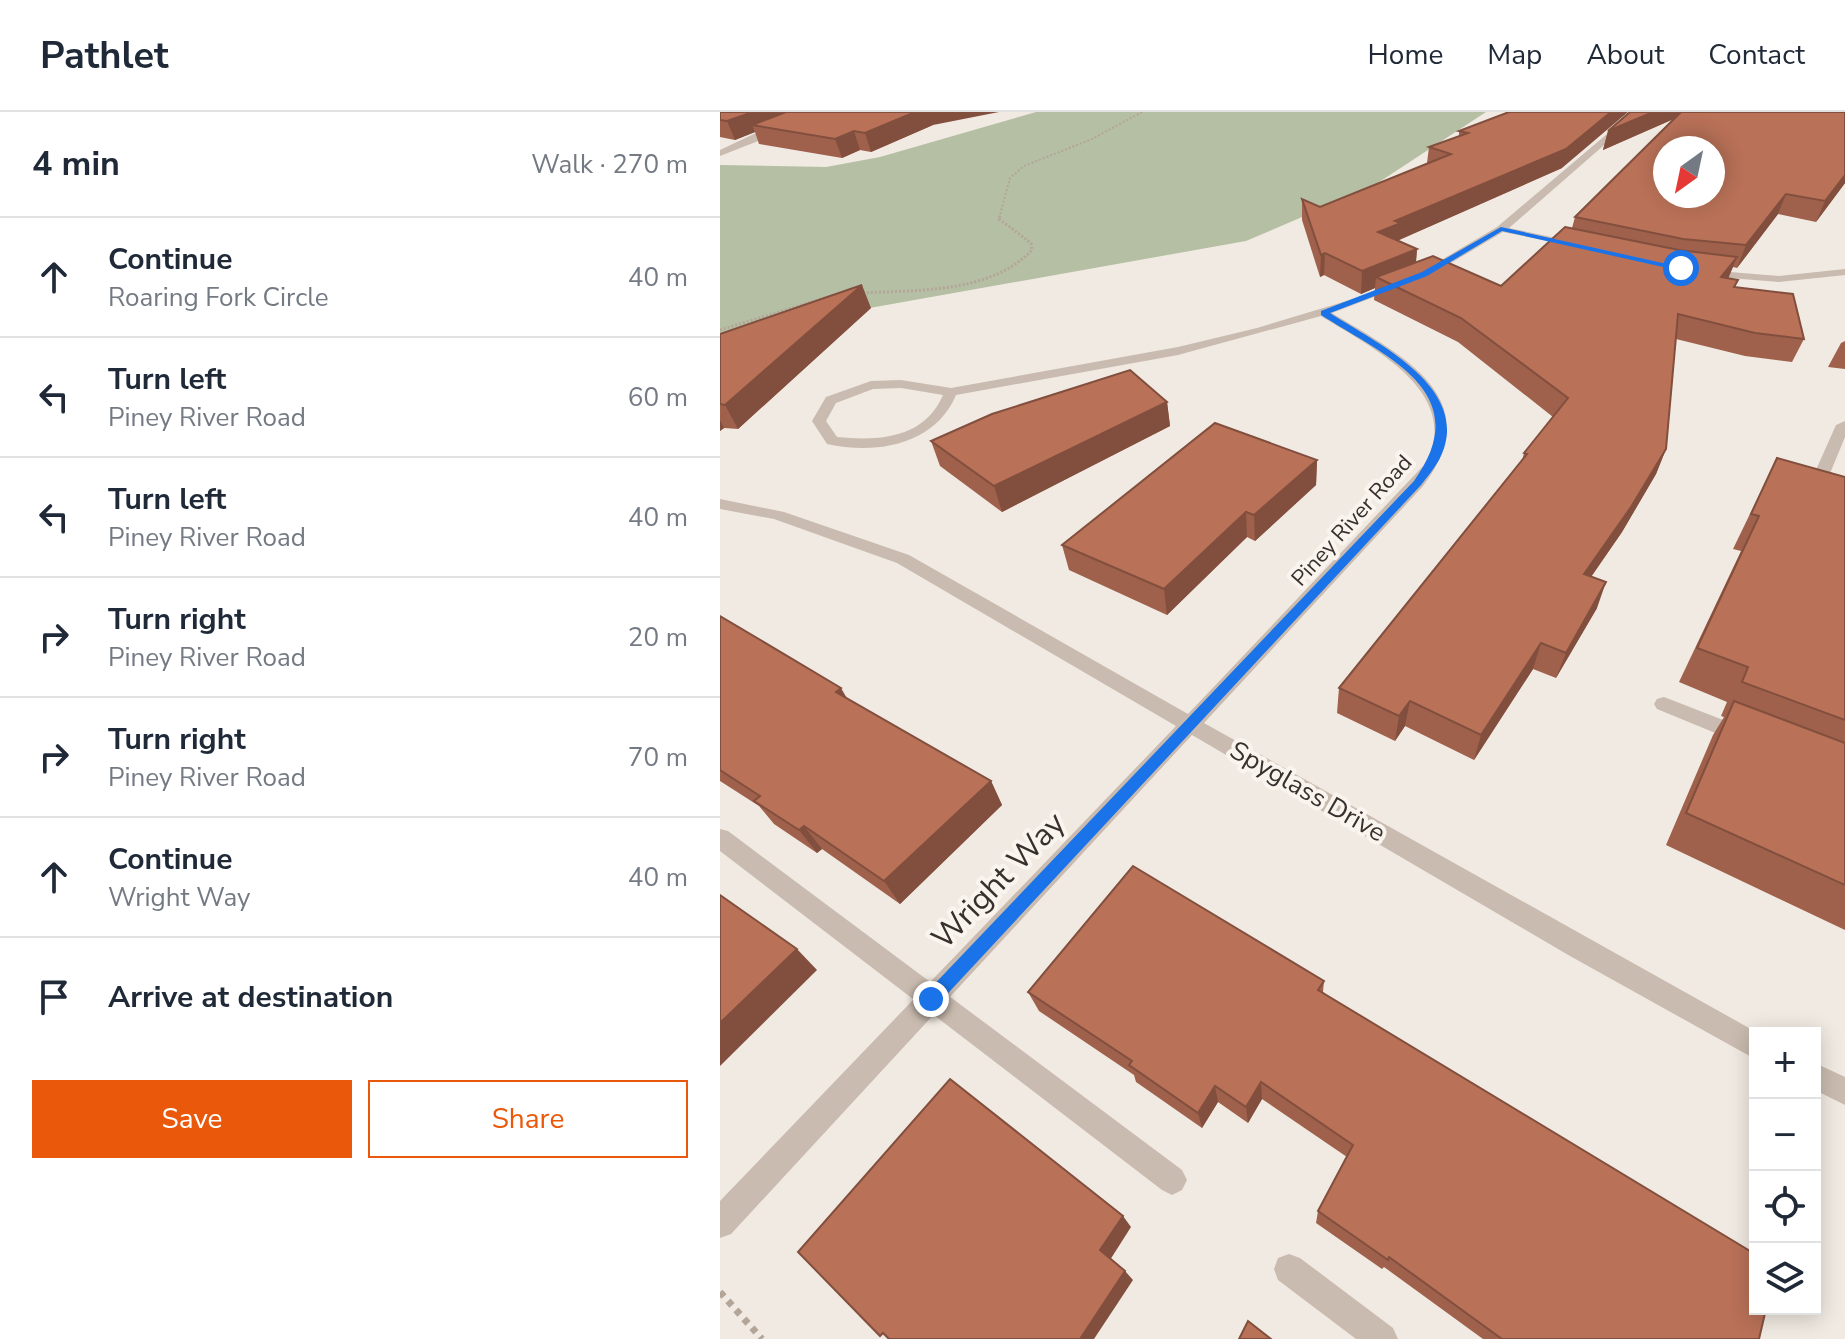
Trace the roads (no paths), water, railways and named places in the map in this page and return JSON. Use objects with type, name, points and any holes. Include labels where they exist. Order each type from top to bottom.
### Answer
[{"type":"street","points":[[720,153],[759,135],[824,112]]},
{"type":"street","points":[[951,392],[947,406],[931,424],[907,438],[870,445],[832,441],[819,421],[831,400],[871,385],[901,384],[951,392],[1178,351],[1324,313],[1425,274],[1501,229],[1638,112]]},
{"type":"street","points":[[1501,229],[1591,249]]},
{"type":"street","points":[[1695,271],[1746,278],[1808,278],[1845,272]]},
{"type":"street","points":[[1808,278],[1820,287]]},
{"type":"street","name":"Piney River Road","points":[[1193,723],[1418,483],[1435,458],[1442,434],[1439,408],[1427,386],[1405,365],[1324,313]]},
{"type":"street","points":[[1843,425],[1815,490],[1845,499]]},
{"type":"street","name":"Spyglass Drive","points":[[720,504],[778,515],[903,559],[1749,1043]]},
{"type":"street","points":[[1664,704],[1761,744]]},
{"type":"street","name":"Wright Way","points":[[720,1223],[1193,723]]},
{"type":"street","points":[[720,838],[1172,1180]]},
{"type":"street","points":[[1821,1079],[1845,1091]]},
{"type":"street","points":[[1289,1269],[1382,1339]]}]
